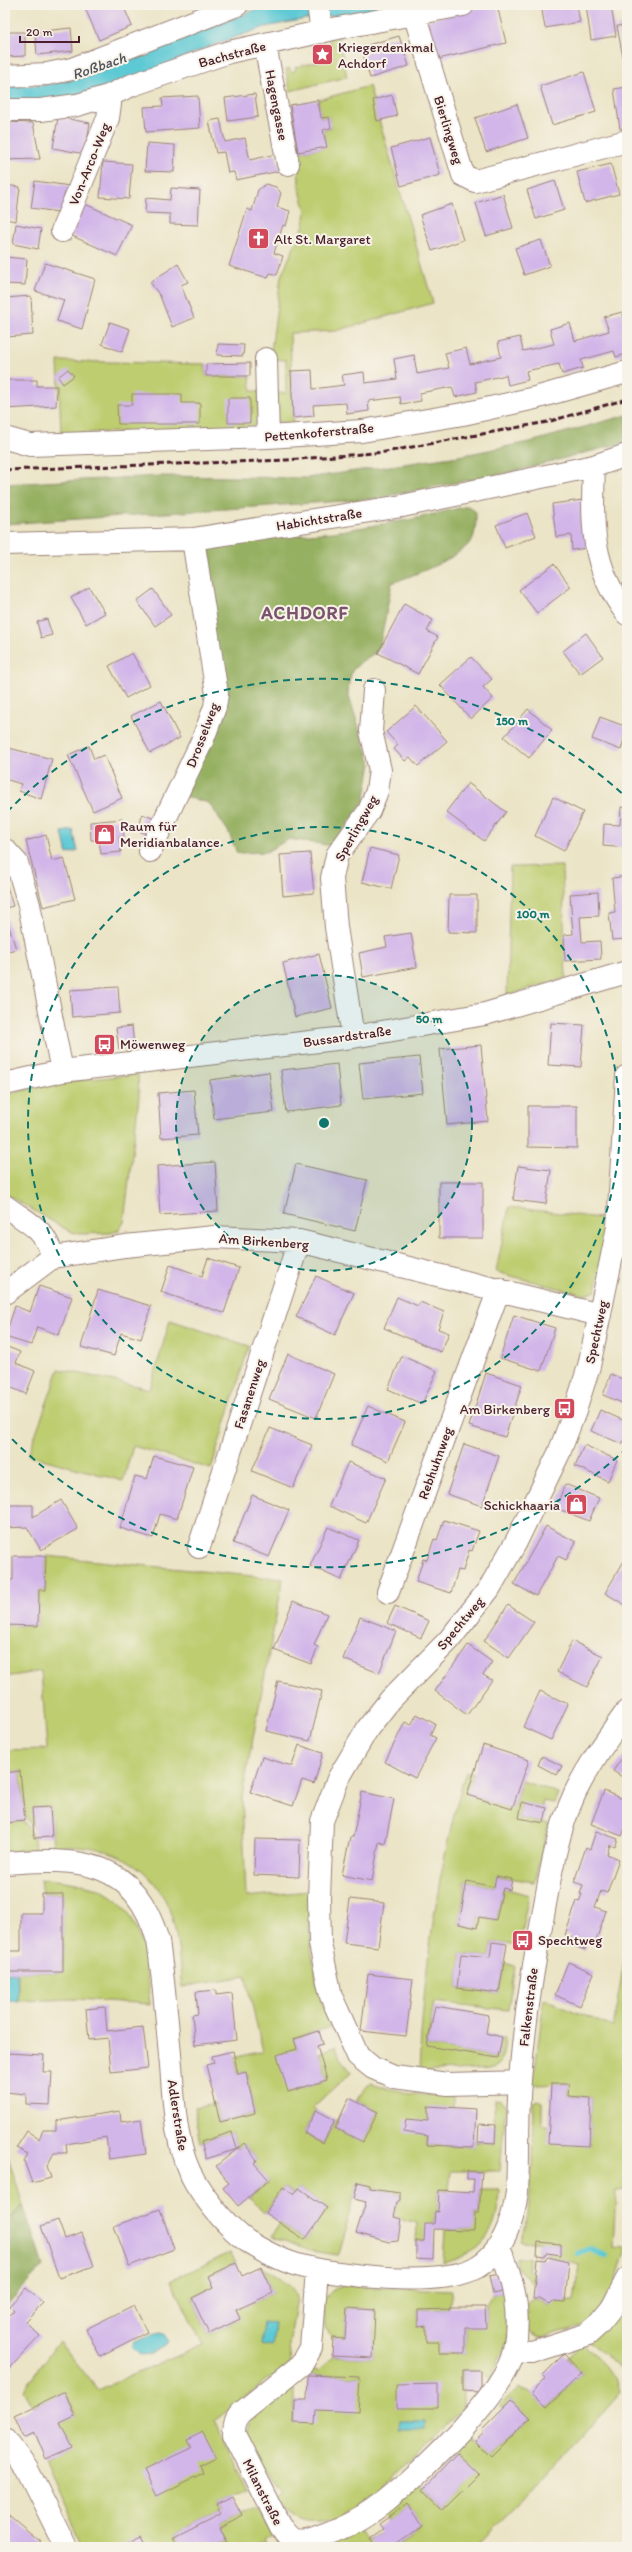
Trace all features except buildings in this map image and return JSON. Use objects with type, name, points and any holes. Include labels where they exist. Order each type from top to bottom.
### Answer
[{"type":"street","points":[[5,76],[47,74],[72,69],[237,5]]},
{"type":"street","name":"Bachstraße","points":[[5,110],[41,110],[77,105],[108,96],[132,85],[229,52],[265,45],[320,18],[414,13],[463,5]]},
{"type":"street","name":"Bierlingweg","points":[[414,13],[463,175],[475,181],[627,141]]},
{"type":"street","name":"Hagengasse","points":[[265,45],[288,164]]},
{"type":"street","name":"Von-Arco-Weg","points":[[62,231],[108,118],[110,104],[108,96]]},
{"type":"street","points":[[266,359],[268,437]]},
{"type":"street","name":"Pettenkoferstraße","points":[[5,438],[30,445],[268,437],[362,431],[463,414],[535,398],[627,372]]},
{"type":"street","name":"Habichtstraße","points":[[5,544],[194,539],[402,506],[594,466],[627,455]]},
{"type":"street","points":[[594,466],[592,523],[601,570],[627,614]]},
{"type":"street","name":"Drosselweg","points":[[150,851],[203,739],[215,707],[218,694],[194,539]]},
{"type":"street","name":"Sperlingweg","points":[[353,1037],[336,927],[332,878],[338,855],[369,810],[377,791],[380,770],[371,731],[374,690]]},
{"type":"street","points":[[5,850],[17,863],[29,905],[62,1071]]},
{"type":"street","name":"Bussardstraße","points":[[5,1084],[62,1071],[353,1037],[485,1014],[627,972]]},
{"type":"street","name":"Spechtweg","points":[[520,2082],[448,2084],[394,2077],[373,2068],[358,2056],[331,1996],[320,1944],[319,1898],[322,1820],[338,1779],[368,1728],[390,1700],[469,1616],[489,1588],[516,1542],[559,1453],[575,1411],[592,1353],[622,1228],[627,1076]]},
{"type":"street","points":[[5,1206],[44,1235],[49,1243],[53,1258]]},
{"type":"street","name":"Am Birkenberg","points":[[5,1293],[53,1258],[125,1246],[214,1237],[299,1241],[600,1315]]},
{"type":"street","name":"Fasanenweg","points":[[199,1547],[299,1241]]},
{"type":"street","name":"Rebhuhnweg","points":[[388,1592],[499,1289]]},
{"type":"street","name":"Falkenstraße","points":[[499,2247],[515,2209],[517,2192],[520,2082],[532,1968],[561,1830],[582,1780],[596,1755],[627,1711]]},
{"type":"street","name":"Adlerstraße","points":[[5,1863],[72,1861],[97,1868],[121,1878],[138,1895],[152,1920],[158,1941],[176,2119],[185,2156],[194,2180],[212,2207],[247,2240],[292,2263],[317,2270],[364,2276],[440,2278],[477,2267],[499,2247]]},
{"type":"street","name":"Milanstraße","points":[[317,2270],[311,2348],[302,2364],[241,2413],[235,2420],[234,2429],[234,2434],[281,2527],[290,2538],[296,2541],[306,2541],[328,2535],[352,2523],[387,2500],[461,2430],[496,2387],[514,2351],[516,2302],[511,2279],[499,2247]]},
{"type":"street","points":[[514,2351],[532,2352],[588,2334],[599,2324],[612,2308],[627,2279]]},
{"type":"street","points":[[5,2439],[27,2469],[66,2547]]},
{"type":"green space","points":[[338,35],[347,77],[290,91],[286,69],[290,68],[291,72],[296,70],[295,67],[333,58],[329,38]]},
{"type":"green space","points":[[369,86],[433,303],[336,331],[290,333],[293,424],[276,421],[275,393],[286,393],[286,360],[270,359],[281,276],[304,225],[306,211],[299,187],[298,152],[326,147],[323,130],[331,128],[329,117],[321,118],[318,100]]},
{"type":"green space","points":[[58,361],[206,364],[206,376],[250,376],[251,391],[259,391],[258,421],[249,430],[61,433]]},
{"type":"green space","points":[[627,415],[627,442],[516,471],[372,499],[5,524],[5,484],[160,476],[307,478],[459,456],[534,441]]},
{"type":"green space","points":[[468,506],[476,512],[475,530],[472,540],[466,547],[447,560],[392,583],[380,644],[375,653],[362,661],[352,671],[348,694],[371,764],[364,801],[333,846],[289,839],[266,852],[237,853],[228,831],[209,803],[184,796],[215,707],[205,550],[214,542],[334,532],[413,519]]},
{"type":"green space","points":[[562,866],[566,978],[507,995],[510,867]]},
{"type":"green space","points":[[138,1074],[139,1097],[124,1222],[119,1230],[111,1233],[78,1234],[69,1231],[5,1194],[5,1095],[54,1083]]},
{"type":"green space","points":[[509,1207],[608,1219],[596,1291],[585,1295],[496,1272]]},
{"type":"green space","points":[[170,1320],[249,1346],[211,1469],[133,1446],[123,1481],[28,1455],[59,1369],[150,1389]]},
{"type":"green space","points":[[46,1556],[283,1579],[242,1796],[246,1897],[309,1891],[309,1926],[313,1960],[320,1994],[331,2027],[294,2038],[297,2049],[288,2092],[327,2080],[319,2053],[336,2046],[339,2055],[351,2072],[313,2107],[316,2110],[304,2133],[323,2143],[335,2120],[338,2121],[335,2128],[363,2141],[378,2112],[356,2101],[371,2083],[410,2094],[453,2096],[453,2108],[428,2121],[427,2145],[474,2147],[474,2142],[495,2143],[494,2099],[502,2100],[506,2105],[500,2171],[451,2171],[449,2190],[439,2190],[438,2212],[435,2212],[434,2224],[424,2241],[416,2241],[417,2223],[394,2217],[397,2202],[400,2200],[400,2193],[370,2189],[370,2185],[358,2182],[339,2255],[310,2251],[272,2236],[280,2223],[305,2240],[327,2208],[299,2188],[294,2194],[283,2187],[265,2213],[249,2197],[269,2181],[254,2163],[257,2160],[244,2143],[237,2149],[232,2132],[201,2142],[194,2107],[215,2103],[220,2122],[255,2113],[246,2072],[238,2074],[234,2058],[263,2051],[245,1976],[182,1987],[177,1944],[172,1918],[165,1899],[154,1883],[141,1870],[110,1852],[72,1846],[53,1847],[50,1807],[33,1808],[35,1831],[25,1815],[20,1771],[5,1773],[5,1750],[47,1749],[41,1671],[5,1677],[5,1625],[38,1626],[39,1590],[45,1590]]},
{"type":"green space","points":[[466,1771],[474,1773],[468,1795],[512,1809],[522,1781],[558,1793],[554,1803],[543,1801],[542,1807],[522,1803],[519,1818],[549,1824],[534,1882],[497,1876],[494,1887],[466,1881],[459,1924],[477,1928],[479,1917],[496,1920],[503,1888],[529,1895],[518,1946],[492,1942],[490,1957],[461,1954],[457,1988],[499,1993],[504,1963],[515,1966],[508,2010],[434,2002],[427,2046],[497,2058],[502,2037],[506,2037],[505,2051],[502,2060],[493,2068],[419,2072],[428,1958],[440,1881],[447,1843]]},
{"type":"green space","points":[[24,1821],[34,1838],[35,1849],[5,1853],[5,1823]]},
{"type":"green space","points":[[50,1879],[84,1884],[97,1888],[117,1901],[128,1912],[141,1940],[147,1971],[150,2004],[78,1999],[18,2001],[18,1972],[63,1972],[63,1894],[42,1894],[40,1880]]},
{"type":"green space","points":[[627,1945],[627,2190],[616,2191],[613,2247],[626,2248],[615,2286],[591,2323],[541,2338],[529,2331],[524,2310],[533,2299],[540,2299],[549,2305],[554,2301],[574,2300],[579,2265],[548,2257],[547,2253],[561,2254],[561,2244],[520,2241],[528,2215],[532,2170],[533,2102],[538,2100],[542,2102],[542,2124],[589,2145],[591,2098],[568,2096],[569,2084],[533,2085],[544,1999],[613,2027]]},
{"type":"green space","points":[[5,2147],[23,2205],[5,2224]]},
{"type":"green space","points":[[481,2190],[499,2190],[496,2218],[492,2229],[486,2238],[469,2253],[443,2263],[445,2229],[473,2230],[475,2213],[479,2213]]},
{"type":"green space","points":[[23,2205],[43,2266],[5,2307],[5,2224]]},
{"type":"green space","points":[[230,2253],[236,2263],[209,2276],[214,2287],[192,2298],[209,2334],[240,2319],[236,2310],[273,2293],[261,2267],[290,2285],[295,2291],[297,2298],[289,2345],[291,2363],[214,2421],[247,2489],[217,2504],[221,2513],[174,2537],[179,2547],[147,2547],[141,2536],[119,2547],[83,2547],[46,2459],[71,2447],[60,2423],[75,2415],[65,2393],[33,2407],[24,2390],[59,2341],[98,2390],[203,2345],[171,2280]]},
{"type":"green space","points":[[529,2257],[529,2270],[535,2275],[534,2284],[517,2268],[515,2258]]},
{"type":"green space","points":[[344,2286],[452,2290],[449,2309],[418,2310],[418,2326],[426,2326],[439,2342],[440,2353],[465,2353],[465,2328],[485,2327],[485,2307],[492,2294],[505,2291],[507,2341],[491,2380],[481,2370],[463,2370],[463,2408],[422,2451],[383,2484],[388,2489],[377,2498],[372,2492],[344,2513],[348,2519],[325,2524],[305,2523],[288,2515],[280,2508],[272,2497],[279,2492],[255,2450],[250,2453],[248,2439],[250,2421],[294,2384],[294,2423],[360,2377],[307,2375],[311,2370],[319,2371],[332,2356],[373,2358],[375,2310],[347,2308],[345,2339],[333,2340],[329,2332],[324,2316],[323,2308],[325,2301],[328,2294],[335,2289]]},
{"type":"green space","points":[[627,2299],[627,2374],[589,2341]]},
{"type":"green space","points":[[583,2343],[615,2377],[619,2390],[616,2398],[538,2485],[475,2547],[324,2547],[361,2527],[368,2539],[383,2529],[394,2545],[422,2525],[407,2504],[390,2517],[384,2509],[415,2481],[444,2510],[478,2475],[452,2449],[467,2436],[475,2441],[492,2457],[530,2418],[512,2400],[502,2410],[499,2406],[518,2388],[531,2393],[547,2408],[582,2373],[568,2358]]},
{"type":"green space","points":[[257,2507],[273,2538],[265,2543],[267,2547],[217,2547],[227,2542],[219,2527]]},
{"type":"water","points":[[267,5],[422,5],[306,19],[265,27],[218,43],[98,93],[5,105],[5,87],[46,85],[90,76]]},
{"type":"water","points":[[73,830],[78,851],[67,854],[62,832]]},
{"type":"water","points":[[17,1973],[18,2001],[5,2001],[6,1974]]},
{"type":"water","points":[[264,2322],[275,2323],[272,2347],[261,2345]]},
{"type":"water","points":[[159,2333],[164,2334],[168,2342],[151,2354],[140,2355],[131,2347],[134,2342]]},
{"type":"water","points":[[400,2421],[425,2421],[425,2429],[399,2429]]},
{"type":"waterway","points":[[578,2254],[590,2249],[605,2256]]},
{"type":"railway","points":[[5,470],[287,460],[385,452],[547,422],[627,399]]},
{"type":"place","name":"Kriegerdenkmal Achdorf","points":[[322,55]]},
{"type":"place","name":"Alt St. Margaret","points":[[258,239]]},
{"type":"place","name":"Raum für Meridianbalance","points":[[105,834]]},
{"type":"place","name":"Möwenweg","points":[[105,1044]]},
{"type":"place","name":"Am Birkenberg","points":[[565,1409]]},
{"type":"place","name":"Schickhaaria","points":[[576,1505]]},
{"type":"place","name":"Spechtweg","points":[[523,1940]]},
{"type":"district","name":"ACHDORF","points":[[305,613]]},
{"type":"water label","name":"Roßbach","points":[[99,66]]}]
